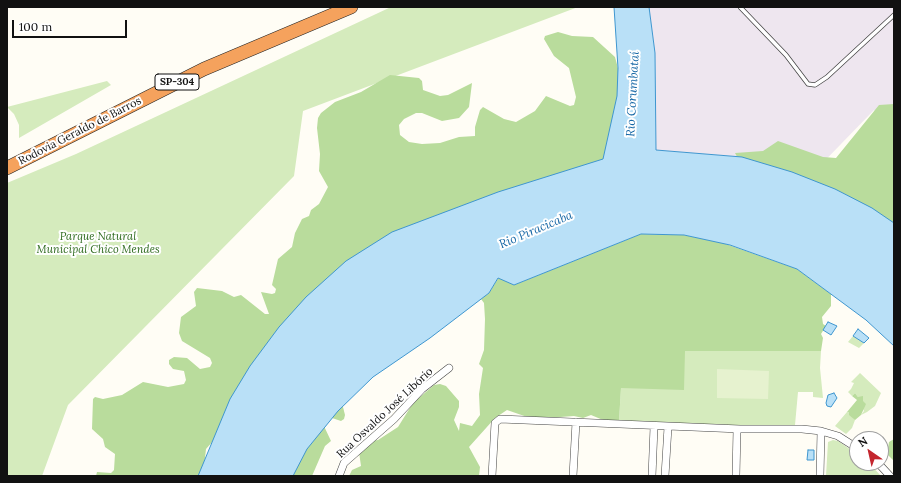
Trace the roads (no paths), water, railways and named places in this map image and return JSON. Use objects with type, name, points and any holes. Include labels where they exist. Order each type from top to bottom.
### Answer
[{"type":"highway","name":"Rodovia Geraldo de Barros","points":[[7,168],[204,69],[351,7]]},
{"type":"street","name":"Rua Osvaldo José Libório","points":[[339,476],[344,463],[394,419],[422,390],[449,368]]},
{"type":"street","points":[[492,476],[495,423],[497,420],[576,422],[668,427],[802,429],[821,431],[838,436],[849,443]]},
{"type":"street","points":[[573,476],[576,422]]},
{"type":"street","points":[[652,476],[654,426]]},
{"type":"street","points":[[666,476],[668,427]]},
{"type":"street","points":[[736,476],[737,429]]},
{"type":"street","points":[[820,476],[821,431]]},
{"type":"lane","points":[[740,7],[786,55],[808,84],[815,85],[827,77],[894,15]]},
{"type":"water","points":[[614,7],[649,7],[655,53],[656,150],[742,157],[792,172],[835,189],[872,208],[894,223],[894,346],[866,320],[797,269],[730,245],[684,235],[641,234],[514,285],[498,278],[489,293],[430,338],[373,377],[338,411],[307,449],[293,476],[198,476],[230,399],[250,366],[279,327],[306,297],[346,261],[392,232],[498,192],[603,159],[617,96],[618,68]]},
{"type":"water","points":[[828,322],[837,326],[831,335],[823,330]]},
{"type":"water","points":[[858,329],[869,338],[864,343],[853,336]]},
{"type":"water","points":[[834,393],[837,398],[831,407],[827,406],[826,403],[828,395]]},
{"type":"water","points":[[808,450],[814,450],[814,460],[807,460]]},
{"type":"water label","name":"Rio Corumbataí","points":[[633,94]]},
{"type":"water label","name":"Rio Piracicaba","points":[[536,230]]},
{"type":"park label","name":"Parque Natural Municipal Chico Mendes","points":[[98,243]]}]
